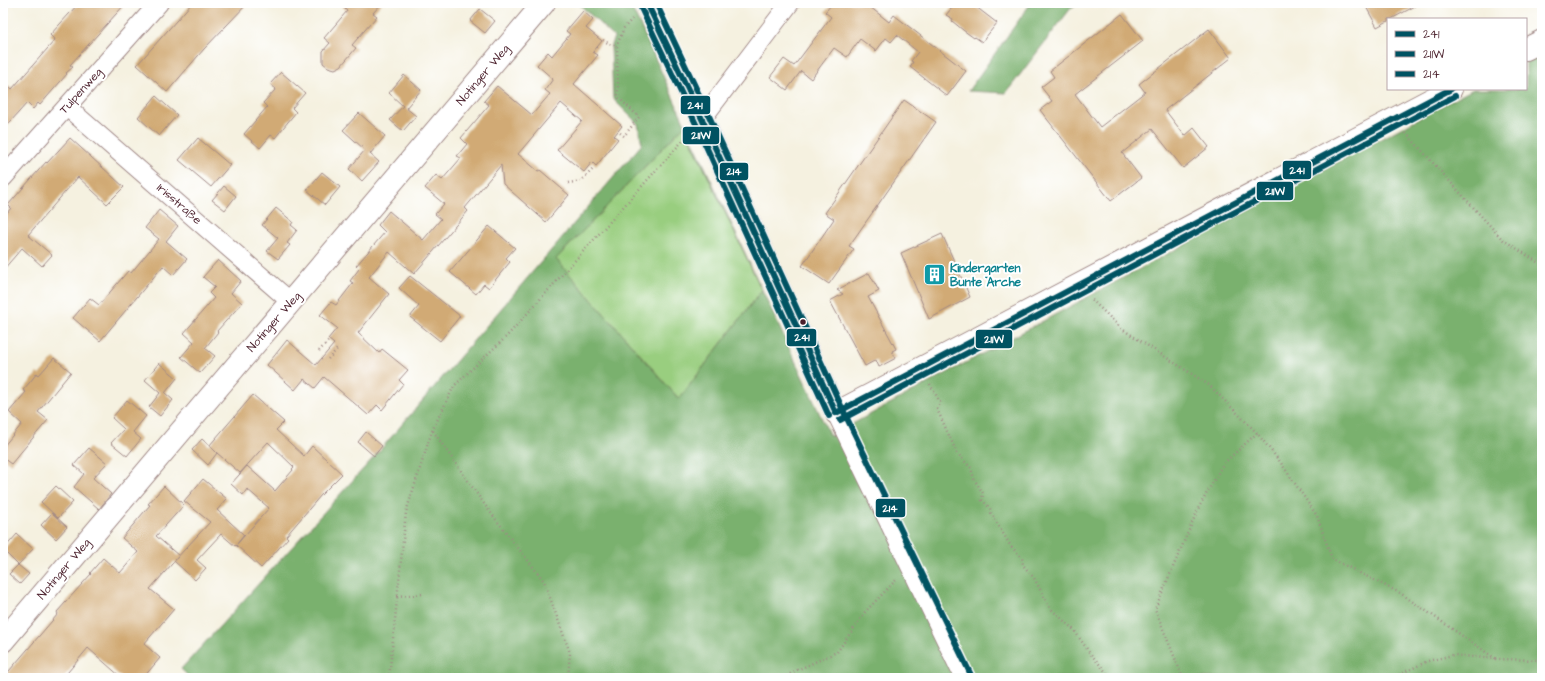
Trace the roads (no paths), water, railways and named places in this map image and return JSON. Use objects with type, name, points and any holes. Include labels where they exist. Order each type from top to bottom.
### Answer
[{"type":"street","name":"Tulpenweg","points":[[3,178],[159,3]]},
{"type":"street","name":"Notinger Weg","points":[[3,641],[544,3]]},
{"type":"street","points":[[696,126],[790,3]]},
{"type":"street","points":[[648,5],[696,126],[964,678]]},
{"type":"street","points":[[1527,48],[1542,41]]},
{"type":"street","points":[[836,412],[1449,90]]},
{"type":"street","name":"Irisstraße","points":[[66,107],[291,302]]},
{"type":"place","name":"Kindergarten Bunte Arche","points":[[935,275]]}]
